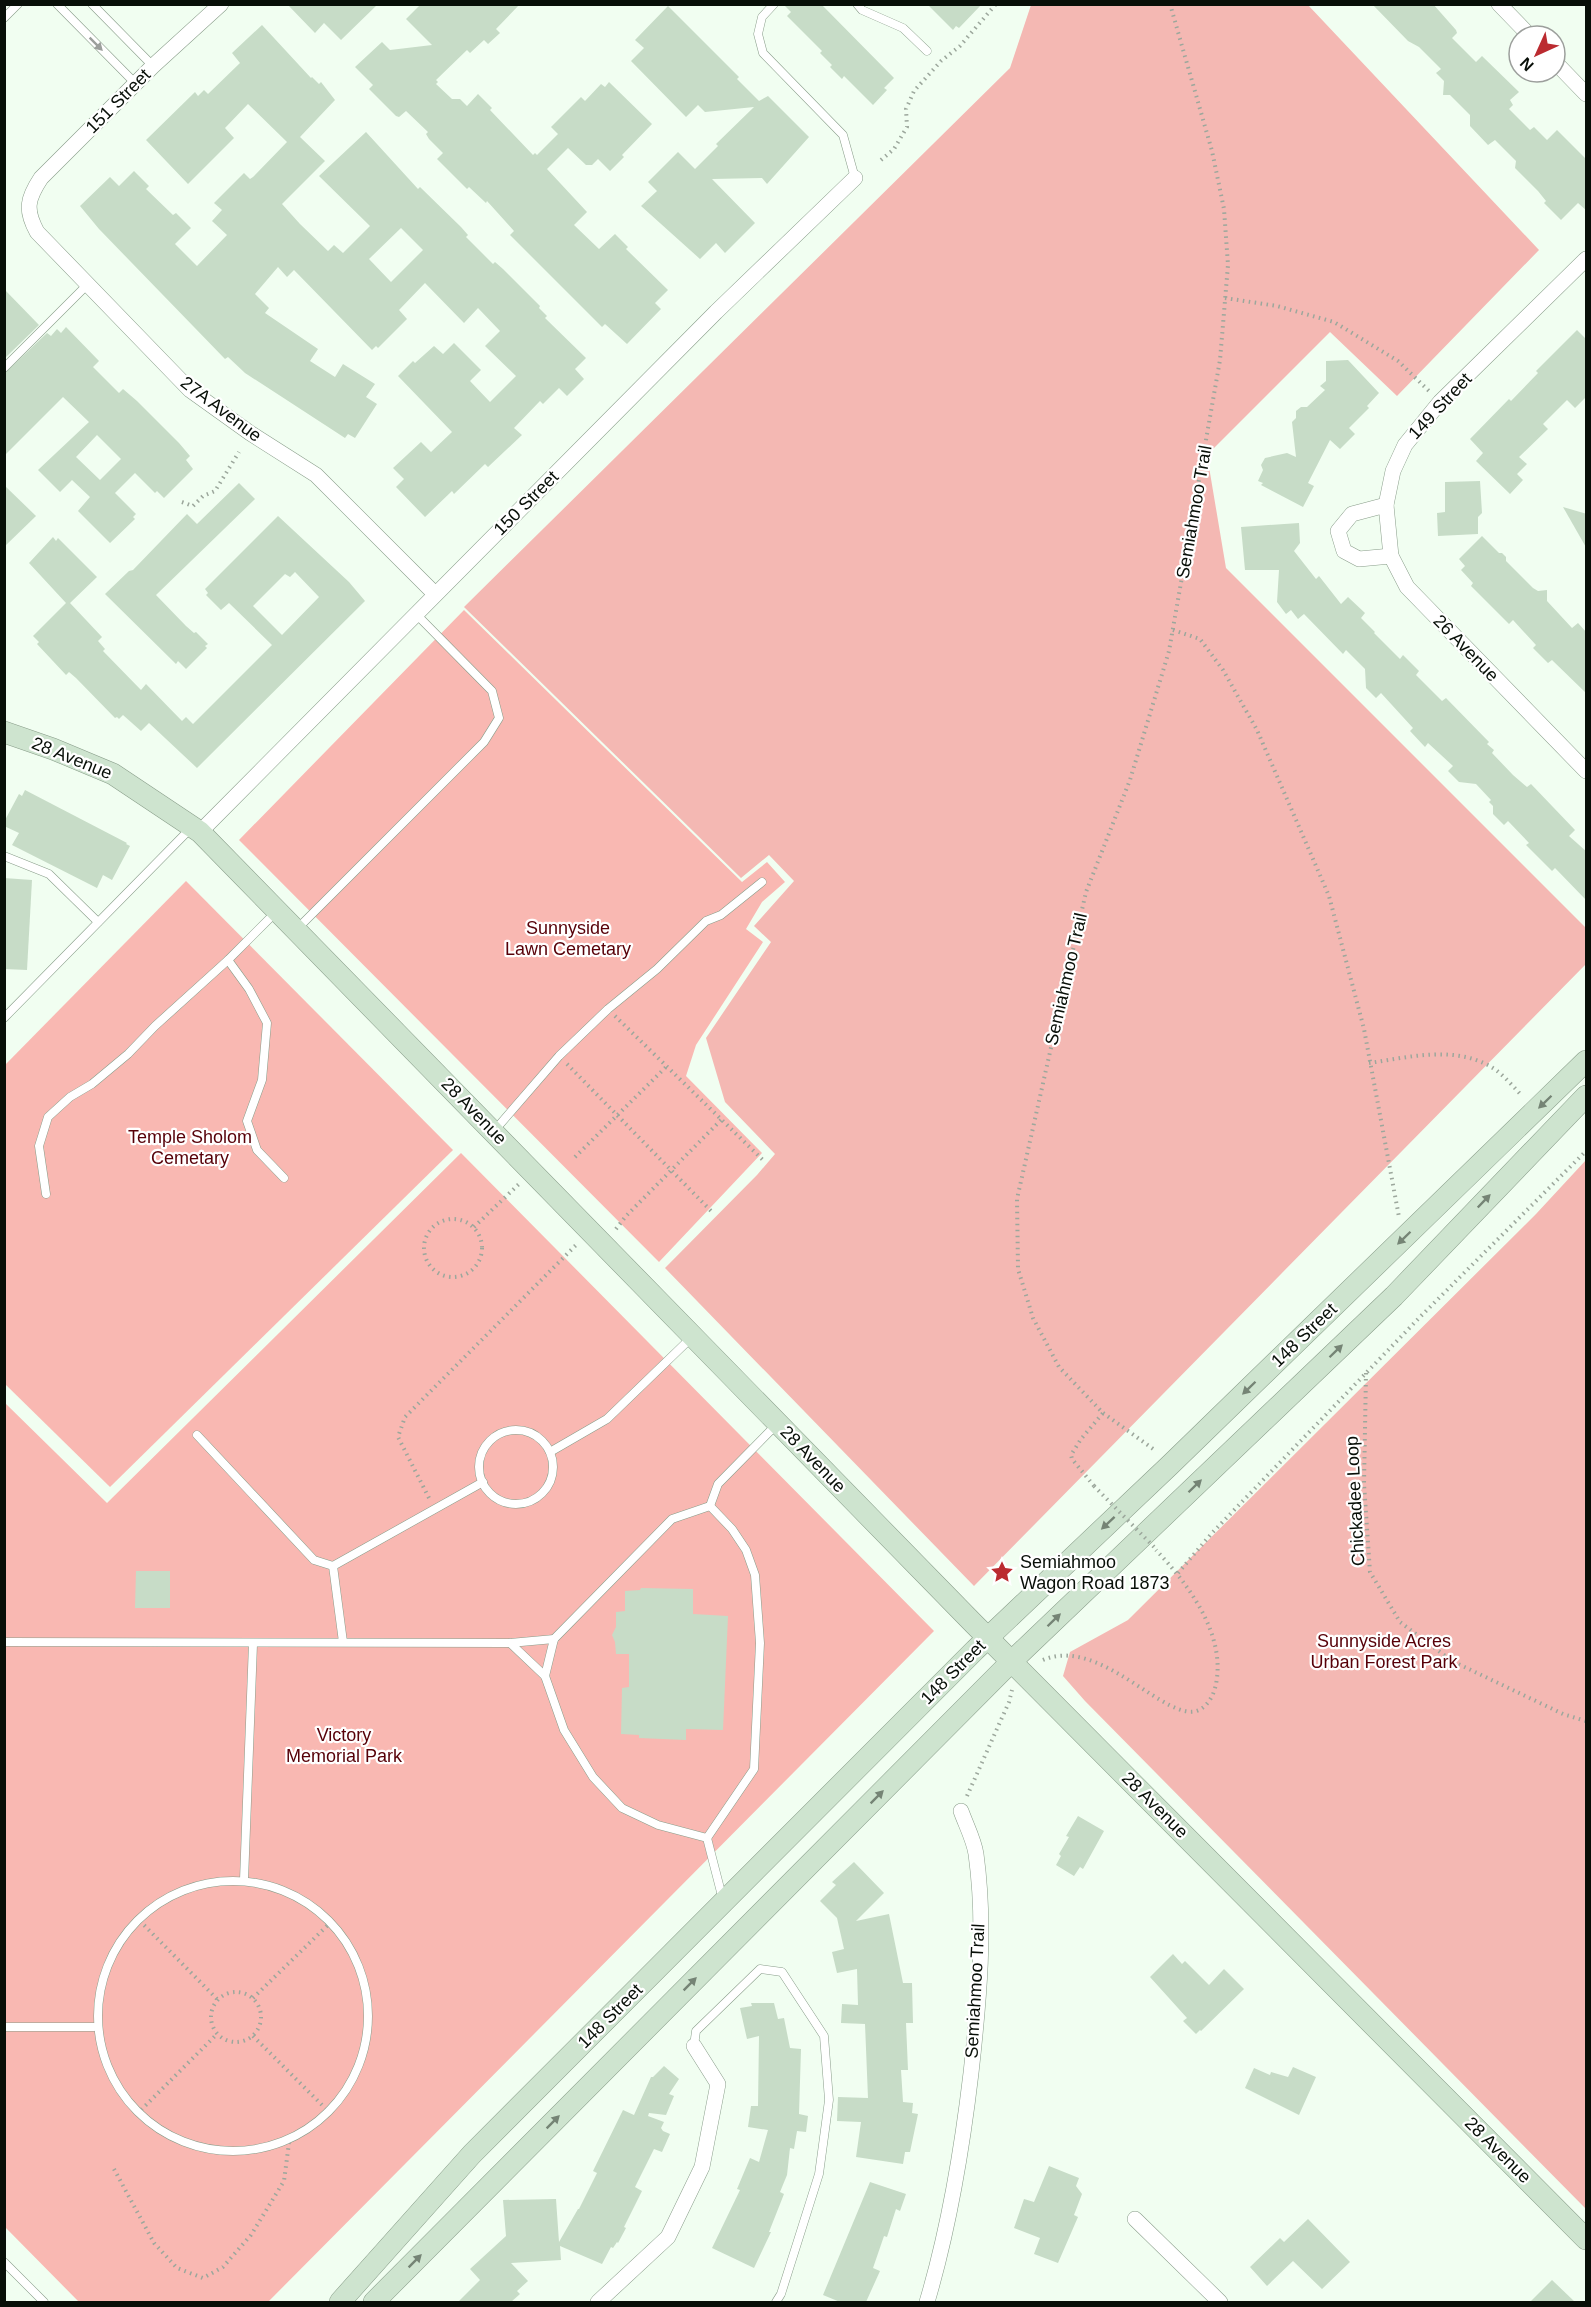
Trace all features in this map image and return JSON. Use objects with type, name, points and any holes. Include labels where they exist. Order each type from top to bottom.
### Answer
[{"type":"main road","name":"28 Avenue","points":[[4,732],[113,774],[196,829],[988,1637],[1587,2240]]},
{"type":"main road","name":"148 Street","points":[[340,2302],[472,2154],[988,1637],[1170,1465],[1587,1061]]},
{"type":"main road","name":"148 Street","points":[[374,2302],[1012,1661],[1394,1296],[1587,1096]]},
{"type":"street","name":"151 Street","points":[[28,207],[31,192],[41,178],[135,83],[221,4]]},
{"type":"street","points":[[1499,4],[1518,24]]},
{"type":"street","points":[[1567,74],[1587,94]]},
{"type":"street","name":"150 Street","points":[[196,829],[416,614],[716,312],[855,178]]},
{"type":"street","name":"27A Avenue","points":[[28,207],[30,220],[37,232],[190,390],[250,433],[316,475],[435,594]]},
{"type":"street","name":"149 Street","points":[[1386,505],[1393,471],[1405,445],[1440,402],[1587,259]]},
{"type":"street","points":[[1386,505],[1352,514],[1338,531],[1344,551],[1359,560],[1391,556]]},
{"type":"street","name":"26 Avenue","points":[[1386,505],[1391,556],[1407,587],[1587,771]]},
{"type":"street","name":"Semiahmoo Trail","points":[[927,2302],[937,2270],[964,2131],[976,2034],[981,1962],[976,1852],[961,1811]]},
{"type":"street","points":[[598,2302],[668,2237],[702,2167],[718,2084],[694,2046]]},
{"type":"street","points":[[1135,2219],[1220,2302]]},
{"type":"lane","points":[[4,18],[18,4]]},
{"type":"lane","points":[[57,4],[135,83]]},
{"type":"lane","points":[[92,4],[153,66]]},
{"type":"lane","points":[[774,4],[762,16],[758,34],[764,53],[843,135],[855,178]]},
{"type":"lane","points":[[857,4],[862,10],[903,28],[927,51]]},
{"type":"lane","points":[[4,368],[87,285]]},
{"type":"lane","points":[[296,930],[484,742],[499,718],[492,691],[416,614]]},
{"type":"lane","points":[[4,1018],[98,922],[196,829]]},
{"type":"lane","points":[[4,856],[49,874],[98,922]]},
{"type":"lane","points":[[494,1131],[559,1056],[608,1009],[657,969],[706,921],[721,915],[762,882]]},
{"type":"lane","points":[[46,1194],[39,1146],[48,1117],[70,1097],[92,1084],[128,1054],[278,911]]},
{"type":"lane","points":[[228,960],[249,989],[267,1023],[262,1080],[247,1121],[257,1150],[284,1178]]},
{"type":"lane","points":[[550,1452],[607,1419],[694,1335]]},
{"type":"lane","points":[[545,1676],[554,1639],[672,1520],[710,1506],[718,1484],[778,1423]]},
{"type":"lane","points":[[521,1430],[533,1434],[550,1452],[553,1464],[552,1476],[540,1496],[529,1502],[506,1503],[495,1498],[483,1482],[479,1467],[481,1455],[487,1444],[497,1435],[521,1430]]},
{"type":"lane","points":[[197,1435],[314,1560],[333,1566],[483,1482]]},
{"type":"lane","points":[[710,1506],[732,1529],[746,1550],[755,1575],[760,1643],[754,1769],[707,1838],[723,1903]]},
{"type":"lane","points":[[333,1566],[343,1642]]},
{"type":"lane","points":[[4,1642],[510,1643],[554,1639]]},
{"type":"lane","points":[[510,1643],[545,1676],[564,1730],[593,1777],[622,1808],[658,1826],[707,1838]]},
{"type":"lane","points":[[244,1880],[253,1644]]},
{"type":"lane","points":[[244,1880],[283,1891],[333,1921],[364,1976],[370,2019],[359,2065],[328,2111],[289,2143],[223,2150],[177,2139],[144,2121],[109,2078],[94,2027],[98,1995],[112,1957],[140,1921],[168,1899],[204,1884],[244,1880]]},
{"type":"lane","points":[[694,2046],[696,2031],[760,1969],[782,1972],[824,2036],[829,2100],[819,2174],[802,2233],[781,2294],[776,2302]]},
{"type":"lane","points":[[4,2027],[94,2027]]},
{"type":"lane","points":[[4,2262],[44,2302]]},
{"type":"path","points":[[881,160],[894,149],[907,127],[906,109],[914,91],[941,61],[960,46],[996,4]]},
{"type":"path","name":"Semiahmoo Trail","points":[[1170,4],[1212,151],[1224,209],[1228,265],[1220,360],[1169,651],[1130,780],[1086,892],[1017,1199],[1018,1269],[1033,1318],[1059,1367],[1103,1413],[1152,1446],[1170,1465]]},
{"type":"path","points":[[1225,297],[1277,306],[1334,322],[1398,361],[1440,402]]},
{"type":"path","points":[[182,502],[193,506],[203,496],[215,491],[239,452]]},
{"type":"path","points":[[1173,630],[1200,639],[1222,670],[1257,730],[1329,896],[1364,1029],[1403,1239]]},
{"type":"path","points":[[608,1009],[765,1162]]},
{"type":"path","points":[[1369,1063],[1440,1054],[1474,1058],[1497,1070],[1537,1110]]},
{"type":"path","points":[[559,1056],[713,1213]]},
{"type":"path","points":[[576,1157],[667,1066]]},
{"type":"path","points":[[616,1229],[721,1120]]},
{"type":"path","points":[[1178,1573],[1212,1533],[1366,1373],[1587,1151]]},
{"type":"path","points":[[474,1227],[522,1181]]},
{"type":"path","points":[[448,1219],[457,1219],[474,1227],[480,1236],[481,1255],[470,1272],[452,1277],[434,1270],[424,1254],[426,1236],[431,1228],[448,1219]]},
{"type":"path","points":[[435,1509],[398,1437],[405,1417],[580,1240]]},
{"type":"path","name":"Chickadee Loop","points":[[1366,1373],[1364,1484],[1370,1572],[1400,1622],[1452,1661],[1563,1714],[1587,1721]]},
{"type":"path","points":[[1043,1660],[1059,1655],[1074,1656],[1120,1672],[1174,1709],[1185,1711],[1198,1711],[1211,1698],[1218,1677],[1216,1644],[1206,1620],[1178,1573],[1094,1486],[1071,1455],[1103,1413]]},
{"type":"path","points":[[961,1811],[1009,1702],[1012,1689]]},
{"type":"path","points":[[140,1921],[217,1999]]},
{"type":"path","points":[[253,1998],[333,1921]]},
{"type":"path","points":[[239,1992],[253,1998],[261,2017],[253,2036],[239,2043],[231,2042],[217,2034],[210,2021],[210,2013],[217,1999],[223,1994],[239,1992]]},
{"type":"path","points":[[137,2114],[217,2034]]},
{"type":"path","points":[[253,2036],[328,2111]]},
{"type":"path","points":[[114,2169],[154,2243],[177,2268],[203,2278],[223,2266],[251,2235],[284,2181],[289,2143]]},
{"type":"green space","points":[[1031,5],[1308,5],[1539,250],[1397,396],[1330,332],[1207,455],[1226,568],[1586,928],[1586,964],[974,1586],[665,1268],[775,1154],[725,1102],[706,1038],[771,942],[754,926],[794,881],[769,855],[741,878],[464,607],[1010,68]]},
{"type":"green space","name":"Sunnyside Lawn Cemetary","points":[[464,610],[742,882],[767,862],[785,882],[762,902],[746,929],[763,942],[696,1045],[686,1076],[762,1153],[659,1262],[239,840]]},
{"type":"green space","name":"Temple Sholom Cemetary","points":[[186,881],[453,1150],[110,1487],[5,1384],[4,1066]]},
{"type":"green space","name":"Victory Memorial Park","points":[[461,1153],[934,1631],[268,2302],[79,2302],[5,2227],[4,1402],[107,1503]]},
{"type":"green space","name":"Sunnyside Acres Urban Forest Park","points":[[1586,1160],[1586,2209],[1085,1701],[1063,1676],[1070,1652],[1128,1620],[1536,1214]]},
{"type":"building","points":[[287,4],[378,4],[341,40],[324,23],[315,33]]},
{"type":"building","points":[[421,4],[520,4],[496,29],[500,33],[488,44],[484,40],[470,53],[467,50],[436,80],[438,82],[436,84],[452,99],[460,99],[467,106],[478,94],[492,108],[490,110],[533,155],[535,153],[537,155],[558,134],[551,127],[581,97],[585,101],[601,84],[605,87],[609,82],[652,124],[610,171],[598,159],[592,165],[586,165],[568,148],[547,169],[587,212],[574,225],[599,249],[615,234],[628,247],[626,249],[668,290],[655,303],[661,309],[627,344],[605,324],[602,327],[510,235],[514,231],[487,201],[486,203],[469,187],[467,189],[437,159],[443,153],[429,139],[426,134],[428,132],[406,111],[399,117],[396,116],[369,89],[373,85],[355,67],[382,42],[390,50],[432,45],[406,19]]},
{"type":"building","points":[[783,4],[821,4],[894,78],[884,88],[887,90],[873,105],[844,76],[842,79],[830,67],[832,65],[820,53],[822,51],[787,16],[791,12]]},
{"type":"building","points":[[927,4],[982,4],[959,28],[956,26],[953,30]]},
{"type":"building","points":[[1372,4],[1433,4],[1456,30],[1457,33],[1452,38],[1476,62],[1482,56],[1507,80],[1507,84],[1511,84],[1519,92],[1510,100],[1513,105],[1509,109],[1530,130],[1534,127],[1547,140],[1557,130],[1587,160],[1587,211],[1578,203],[1561,220],[1544,203],[1546,201],[1538,191],[1515,168],[1516,161],[1495,140],[1488,145],[1470,126],[1470,115],[1450,95],[1443,95],[1444,81],[1436,73],[1441,69],[1419,47],[1408,41]]},
{"type":"building","points":[[668,6],[739,77],[737,79],[759,101],[768,96],[809,137],[767,184],[762,178],[712,179],[755,223],[725,253],[716,243],[700,259],[641,206],[657,191],[648,182],[678,152],[695,169],[718,146],[716,144],[754,107],[705,112],[698,105],[686,117],[631,61],[644,48],[635,40]]},
{"type":"building","points":[[262,25],[311,78],[319,84],[321,82],[335,100],[300,137],[325,161],[282,204],[328,251],[334,245],[343,253],[370,226],[319,176],[366,132],[418,189],[420,187],[461,227],[468,235],[466,237],[493,264],[495,262],[503,269],[540,306],[539,308],[547,316],[545,318],[586,358],[575,369],[584,379],[567,396],[559,388],[543,404],[540,401],[514,428],[522,435],[488,467],[485,464],[454,494],[452,491],[425,517],[396,487],[404,479],[393,468],[421,442],[431,452],[452,432],[398,376],[413,361],[415,363],[434,346],[443,354],[454,343],[481,370],[470,381],[490,402],[516,376],[485,346],[500,331],[478,308],[464,323],[425,283],[399,310],[407,319],[378,348],[376,346],[372,350],[294,270],[287,277],[278,267],[255,294],[269,308],[265,313],[318,349],[310,361],[335,377],[343,364],[375,384],[366,397],[377,404],[355,438],[348,434],[345,438],[245,373],[228,357],[225,359],[99,229],[80,206],[110,177],[119,186],[134,171],[149,186],[146,189],[173,215],[176,213],[191,228],[175,244],[197,266],[227,235],[212,221],[222,210],[214,203],[244,173],[250,179],[253,177],[287,142],[248,104],[225,128],[234,138],[188,184],[146,140],[195,92],[198,96],[204,90],[208,94],[240,63],[232,53]],"holes":[[[401,228],[423,250],[391,282],[369,259]]]},
{"type":"building","points":[[4,289],[39,325],[4,359]]},
{"type":"building","points":[[66,327],[99,361],[93,367],[119,393],[123,389],[137,401],[190,456],[186,460],[193,469],[164,498],[157,491],[155,493],[135,473],[115,493],[136,514],[133,517],[135,519],[110,543],[78,511],[90,497],[72,480],[60,492],[38,470],[89,422],[63,397],[4,456],[4,374],[47,333],[51,336],[57,329],[61,333]],"holes":[[[97,435],[121,459],[100,480],[76,457]]]},
{"type":"building","points":[[1577,330],[1587,340],[1587,396],[1575,408],[1567,400],[1543,424],[1548,429],[1519,457],[1527,464],[1517,474],[1523,480],[1510,494],[1476,461],[1483,453],[1470,439],[1509,399],[1511,401],[1538,373],[1536,371]]},
{"type":"building","points":[[1348,360],[1379,393],[1367,406],[1369,408],[1349,428],[1355,434],[1340,449],[1330,440],[1308,483],[1314,486],[1303,507],[1261,485],[1263,483],[1258,481],[1263,470],[1261,465],[1265,458],[1287,453],[1296,457],[1292,422],[1296,418],[1296,411],[1301,407],[1307,407],[1325,390],[1320,386],[1326,381],[1326,361]]},
{"type":"building","points":[[1480,481],[1482,513],[1478,517],[1478,534],[1438,536],[1437,513],[1445,512],[1445,482]]},
{"type":"building","points":[[239,483],[255,499],[156,595],[186,626],[208,644],[205,646],[207,648],[186,669],[178,661],[176,664],[105,594],[129,571],[133,570],[187,514],[197,524]]},
{"type":"building","points":[[4,485],[36,516],[4,547]]},
{"type":"building","points":[[1563,507],[1587,514],[1587,549]]},
{"type":"building","points":[[278,516],[349,582],[365,601],[197,768],[149,723],[141,731],[123,715],[119,719],[115,718],[76,678],[69,672],[66,675],[37,644],[39,642],[33,636],[66,603],[29,563],[53,537],[56,541],[58,538],[97,577],[70,603],[102,637],[98,641],[105,649],[103,651],[141,690],[146,684],[182,721],[186,717],[193,724],[272,645],[229,603],[221,610],[206,595],[208,593],[205,589]],"holes":[[[295,572],[319,597],[282,635],[253,606],[285,574],[290,577]]]},
{"type":"building","points":[[1299,523],[1300,543],[1294,551],[1316,579],[1319,576],[1341,604],[1348,597],[1365,613],[1361,618],[1374,633],[1400,659],[1403,655],[1419,671],[1416,675],[1442,701],[1446,698],[1489,742],[1487,744],[1494,750],[1492,753],[1513,775],[1527,787],[1531,784],[1575,830],[1569,836],[1587,852],[1587,901],[1555,868],[1552,871],[1526,845],[1529,843],[1508,821],[1504,825],[1493,814],[1493,806],[1489,802],[1491,800],[1476,784],[1459,782],[1448,771],[1453,766],[1428,743],[1425,747],[1410,731],[1413,728],[1381,693],[1376,698],[1366,688],[1365,669],[1346,650],[1343,654],[1304,614],[1298,619],[1291,610],[1286,614],[1277,602],[1279,570],[1245,570],[1241,527]]},
{"type":"building","points":[[1482,536],[1506,557],[1506,561],[1533,588],[1538,591],[1547,590],[1547,601],[1572,628],[1578,623],[1587,633],[1587,694],[1552,660],[1548,663],[1533,648],[1536,645],[1513,620],[1509,624],[1471,586],[1473,583],[1461,570],[1465,566],[1459,559]]},
{"type":"building","points":[[25,790],[130,846],[112,880],[103,875],[97,888],[12,845],[19,833],[4,826],[4,822],[19,794],[22,796]]},
{"type":"building","points":[[4,878],[32,880],[27,970],[4,969]]},
{"type":"building","points":[[136,1571],[170,1571],[170,1608],[135,1608]]},
{"type":"building","points":[[641,1588],[693,1589],[693,1614],[728,1616],[723,1730],[686,1729],[686,1740],[639,1738],[639,1735],[621,1734],[622,1688],[629,1687],[629,1654],[616,1654],[612,1635],[616,1627],[616,1612],[625,1611],[625,1591]]},
{"type":"building","points":[[1078,1816],[1104,1831],[1083,1869],[1080,1867],[1074,1876],[1056,1865],[1061,1856],[1059,1854],[1069,1837],[1066,1836]]},
{"type":"building","points":[[854,1862],[884,1893],[856,1921],[889,1914],[903,1983],[912,1983],[913,2023],[906,2023],[908,2070],[901,2070],[903,2102],[913,2103],[912,2113],[918,2114],[910,2152],[905,2152],[903,2164],[856,2157],[861,2122],[837,2121],[838,2097],[868,2098],[865,2024],[841,2023],[842,2004],[858,2005],[857,1969],[837,1973],[832,1952],[844,1949],[837,1918],[820,1901],[836,1885],[832,1882]]},
{"type":"building","points":[[1173,1954],[1182,1964],[1185,1961],[1209,1985],[1224,1969],[1244,1989],[1196,2034],[1183,2021],[1187,2018],[1150,1977]]},
{"type":"building","points":[[751,2003],[774,2003],[778,2019],[784,2018],[790,2048],[801,2049],[799,2114],[808,2116],[806,2132],[797,2131],[794,2149],[790,2148],[787,2175],[780,2192],[784,2194],[769,2232],[771,2232],[754,2268],[712,2248],[740,2190],[737,2189],[750,2158],[759,2162],[768,2130],[748,2127],[751,2106],[758,2106],[759,2036],[747,2039],[740,2008],[752,2006]]},
{"type":"building","points":[[664,2066],[679,2079],[669,2094],[674,2096],[666,2115],[649,2113],[648,2116],[664,2122],[661,2128],[670,2134],[662,2152],[654,2149],[635,2187],[642,2191],[624,2227],[626,2228],[618,2243],[613,2248],[611,2247],[602,2264],[560,2246],[561,2260],[511,2263],[528,2281],[517,2291],[520,2294],[511,2302],[458,2302],[480,2280],[470,2269],[506,2236],[503,2200],[556,2199],[559,2242],[597,2173],[593,2171],[623,2110],[634,2115],[651,2077]]},
{"type":"building","points":[[1293,2067],[1316,2077],[1299,2115],[1245,2088],[1254,2068],[1270,2075],[1271,2072],[1288,2077]]},
{"type":"building","points":[[1049,2166],[1079,2178],[1076,2186],[1082,2194],[1074,2215],[1078,2217],[1058,2263],[1034,2254],[1040,2238],[1014,2228],[1024,2199],[1034,2202]]},
{"type":"building","points":[[870,2182],[906,2194],[900,2211],[896,2209],[887,2237],[884,2236],[873,2268],[880,2271],[866,2302],[840,2302],[823,2295]]},
{"type":"building","points":[[1308,2219],[1350,2262],[1322,2289],[1293,2261],[1267,2286],[1250,2267],[1280,2238],[1284,2242]]},
{"type":"building","points":[[1552,2280],[1575,2302],[1530,2302]]},
{"type":"place","name":"Semiahmoo Wagon Road 1873","points":[[1002,1572]]}]
